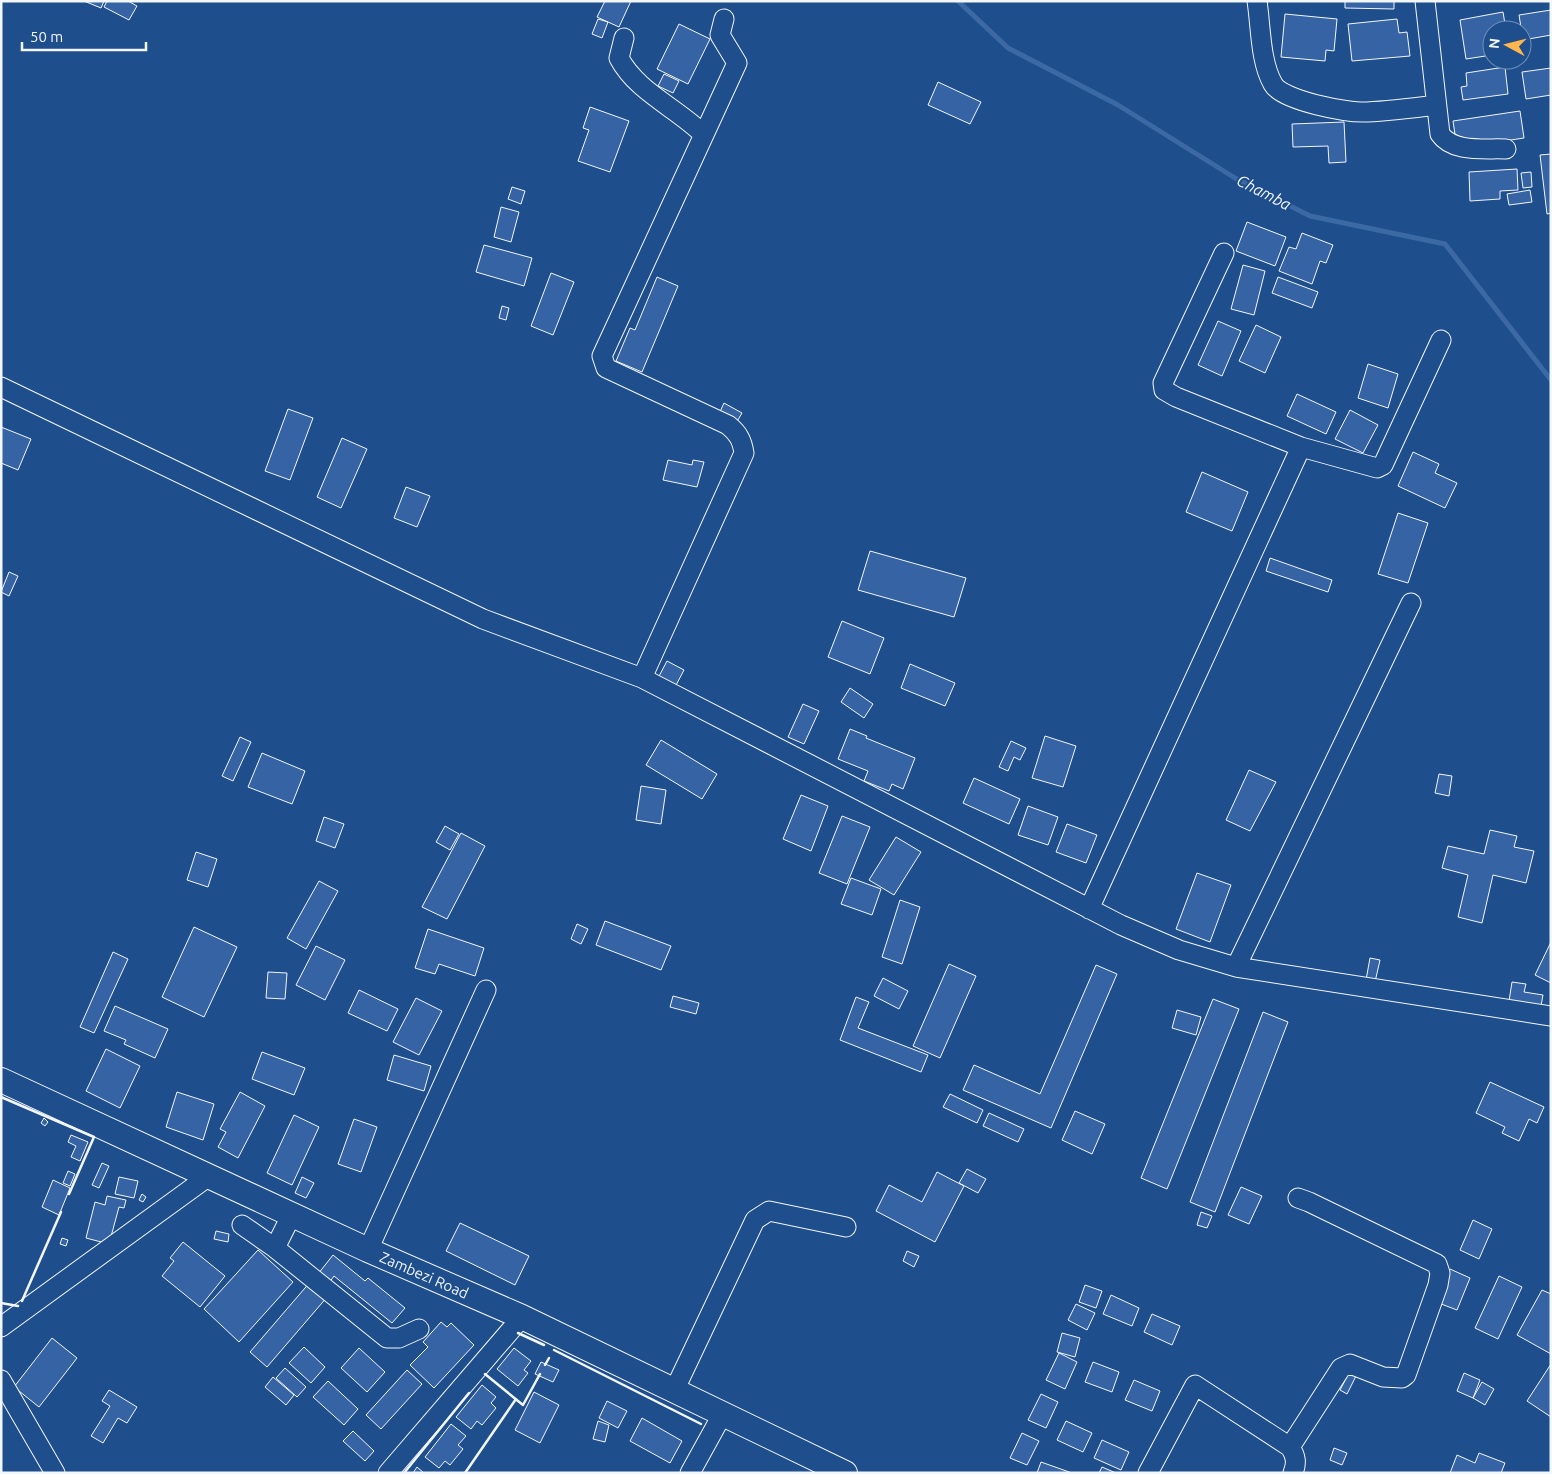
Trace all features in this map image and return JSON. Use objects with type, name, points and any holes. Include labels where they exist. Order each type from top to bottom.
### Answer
[{"type":"main road","name":"Zambezi Road","points":[[1,1080],[368,1250],[522,1317],[845,1473]]},
{"type":"street","points":[[1258,1],[1266,69],[1274,86],[1288,96],[1342,110],[1365,112],[1436,106]]},
{"type":"street","points":[[1425,1],[1440,134],[1446,143],[1455,146],[1506,149]]},
{"type":"street","points":[[642,678],[744,453],[742,442],[737,432],[728,425],[606,368],[602,356],[737,63],[720,35],[724,19]]},
{"type":"street","points":[[624,38],[620,58],[627,72],[665,104],[705,131]]},
{"type":"street","points":[[1224,253],[1163,383],[1164,390],[1176,397],[1301,447],[1377,468],[1383,465],[1441,340]]},
{"type":"street","points":[[1,387],[483,619],[642,678],[1089,909],[1179,950],[1236,967],[1551,1016]]},
{"type":"street","points":[[1089,909],[1301,447]]},
{"type":"street","points":[[1236,967],[1411,604]]},
{"type":"street","points":[[368,1250],[486,990]]},
{"type":"street","points":[[1,1327],[209,1176]]},
{"type":"street","points":[[1290,1447],[1341,1368],[1350,1364],[1383,1377],[1402,1378],[1406,1375],[1438,1284],[1440,1273],[1437,1264],[1298,1198]]},
{"type":"street","points":[[674,1391],[755,1220],[768,1211],[846,1227]]},
{"type":"street","points":[[275,1248],[292,1214]]},
{"type":"street","points":[[242,1225],[275,1248],[387,1338],[399,1338],[420,1329]]},
{"type":"street","points":[[388,1473],[522,1317]]},
{"type":"street","points":[[1,1380],[55,1473]]},
{"type":"street","points":[[1148,1473],[1194,1385],[1290,1447],[1296,1464],[1293,1473]]},
{"type":"street","points":[[690,1473],[722,1415]]},
{"type":"building","points":[[84,1],[104,1],[101,8]]},
{"type":"building","points":[[107,1],[128,1],[137,6],[129,20],[104,7]]},
{"type":"building","points":[[605,1],[631,1],[619,27],[597,17]]},
{"type":"building","points":[[1345,1],[1394,1],[1394,9],[1345,8]]},
{"type":"building","points":[[1551,10],[1551,35],[1532,38],[1532,20],[1520,20],[1519,15]]},
{"type":"building","points":[[1503,12],[1504,20],[1482,20],[1482,57],[1466,59],[1460,20]]},
{"type":"building","points":[[1285,14],[1337,19],[1334,51],[1326,50],[1325,61],[1281,57]]},
{"type":"building","points":[[598,19],[608,22],[602,38],[592,34]]},
{"type":"building","points":[[1397,19],[1399,33],[1407,32],[1410,56],[1352,61],[1348,24]]},
{"type":"building","points":[[679,24],[710,39],[688,84],[657,69]]},
{"type":"building","points":[[1551,68],[1551,95],[1526,99],[1522,72]]},
{"type":"building","points":[[1486,70],[1505,70],[1508,94],[1463,100],[1461,87],[1467,86],[1466,73]]},
{"type":"building","points":[[664,74],[679,81],[673,93],[658,86]]},
{"type":"building","points":[[938,82],[981,102],[970,124],[928,105]]},
{"type":"building","points":[[590,107],[629,121],[610,172],[578,161],[589,130],[583,128]]},
{"type":"building","points":[[1520,111],[1524,138],[1457,148],[1453,121]]},
{"type":"building","points":[[1344,122],[1346,162],[1329,163],[1328,146],[1293,147],[1292,124]]},
{"type":"building","points":[[1551,154],[1551,213],[1547,214],[1540,155]]},
{"type":"building","points":[[1517,169],[1518,190],[1500,191],[1500,199],[1470,201],[1469,172]]},
{"type":"building","points":[[1531,172],[1532,187],[1523,188],[1521,173]]},
{"type":"building","points":[[512,187],[525,191],[521,204],[508,199]]},
{"type":"building","points":[[1530,190],[1532,202],[1509,205],[1507,194]]},
{"type":"building","points":[[501,207],[519,212],[511,242],[494,237]]},
{"type":"building","points":[[1247,222],[1286,237],[1275,266],[1236,251]]},
{"type":"building","points":[[1302,233],[1333,245],[1326,263],[1320,261],[1312,284],[1279,271],[1289,247],[1296,249]]},
{"type":"building","points":[[484,245],[532,258],[524,286],[476,272]]},
{"type":"building","points":[[1243,265],[1265,271],[1254,315],[1231,309]]},
{"type":"building","points":[[551,273],[574,282],[553,335],[531,326]]},
{"type":"building","points":[[657,277],[678,286],[642,372],[616,361],[630,328],[635,330]]},
{"type":"building","points":[[1278,277],[1318,292],[1312,308],[1272,293]]},
{"type":"building","points":[[502,306],[509,308],[506,320],[499,318]]},
{"type":"building","points":[[1218,321],[1241,331],[1222,376],[1198,365]]},
{"type":"building","points":[[1256,325],[1281,337],[1265,373],[1239,361]]},
{"type":"building","points":[[1368,364],[1398,374],[1388,408],[1358,398]]},
{"type":"building","points":[[1297,394],[1336,412],[1326,434],[1287,416]]},
{"type":"building","points":[[724,403],[742,413],[735,425],[718,416]]},
{"type":"building","points":[[288,409],[313,418],[290,480],[265,471]]},
{"type":"building","points":[[1350,410],[1378,425],[1363,453],[1335,439]]},
{"type":"building","points":[[1,427],[31,439],[18,470],[1,463]]},
{"type":"building","points":[[342,438],[367,449],[341,508],[317,497]]},
{"type":"building","points":[[1413,452],[1439,464],[1435,473],[1457,483],[1445,508],[1398,486]]},
{"type":"building","points":[[668,460],[692,465],[693,460],[704,462],[697,487],[663,480]]},
{"type":"building","points":[[1202,472],[1248,492],[1232,531],[1186,512]]},
{"type":"building","points":[[406,487],[430,496],[417,527],[394,518]]},
{"type":"building","points":[[1398,513],[1428,523],[1408,583],[1378,574]]},
{"type":"building","points":[[870,551],[966,578],[954,617],[858,590]]},
{"type":"building","points":[[1270,558],[1332,580],[1328,592],[1266,571]]},
{"type":"building","points":[[9,572],[18,576],[9,596],[1,592]]},
{"type":"building","points":[[842,621],[884,638],[870,674],[828,657]]},
{"type":"building","points":[[667,661],[684,670],[674,689],[657,680]]},
{"type":"building","points":[[910,664],[955,683],[945,706],[901,688]]},
{"type":"building","points":[[850,688],[873,704],[864,718],[841,702]]},
{"type":"building","points":[[803,704],[819,711],[804,744],[788,737]]},
{"type":"building","points":[[850,729],[867,736],[866,738],[915,758],[903,789],[892,784],[889,791],[864,781],[868,771],[838,759]]},
{"type":"building","points":[[1045,736],[1076,746],[1063,787],[1032,778]]},
{"type":"building","points":[[240,737],[251,742],[233,781],[222,776]]},
{"type":"building","points":[[661,740],[717,774],[702,799],[646,765]]},
{"type":"building","points":[[1011,741],[1026,748],[1020,760],[1014,757],[1008,771],[999,767]]},
{"type":"building","points":[[262,753],[305,771],[292,804],[248,787]]},
{"type":"building","points":[[1249,770],[1276,782],[1250,831],[1226,820]]},
{"type":"building","points":[[1439,774],[1452,776],[1449,796],[1435,793]]},
{"type":"building","points":[[974,778],[1020,799],[1009,824],[963,803]]},
{"type":"building","points":[[641,786],[666,790],[661,824],[636,820]]},
{"type":"building","points":[[801,795],[828,806],[811,851],[783,839]]},
{"type":"building","points":[[1028,806],[1058,817],[1048,845],[1018,835]]},
{"type":"building","points":[[842,816],[870,827],[847,884],[819,873]]},
{"type":"building","points":[[324,817],[344,824],[335,848],[316,841]]},
{"type":"building","points":[[1067,824],[1097,835],[1086,863],[1056,852]]},
{"type":"building","points":[[445,826],[459,834],[450,850],[436,842]]},
{"type":"building","points":[[1490,830],[1517,836],[1514,847],[1534,851],[1526,883],[1493,875],[1482,923],[1458,917],[1468,875],[1442,868],[1448,846],[1484,854]]},
{"type":"building","points":[[461,833],[485,846],[447,919],[422,907]]},
{"type":"building","points":[[896,837],[921,852],[894,895],[869,880]]},
{"type":"building","points":[[196,852],[217,859],[208,887],[187,880]]},
{"type":"building","points":[[1197,873],[1231,885],[1210,942],[1176,929]]},
{"type":"building","points":[[851,878],[881,889],[872,915],[841,904]]},
{"type":"building","points":[[319,881],[338,891],[306,949],[287,938]]},
{"type":"building","points":[[900,900],[920,907],[902,964],[882,957]]},
{"type":"building","points":[[605,921],[671,946],[661,970],[596,945]]},
{"type":"building","points":[[577,924],[588,929],[581,944],[571,939]]},
{"type":"building","points":[[194,927],[237,947],[204,1017],[162,997]]},
{"type":"building","points":[[428,929],[484,948],[475,976],[439,964],[435,974],[415,968]]},
{"type":"building","points":[[1551,942],[1551,983],[1535,975]]},
{"type":"building","points":[[316,946],[345,960],[325,1000],[296,985]]},
{"type":"building","points":[[113,952],[128,959],[94,1033],[80,1027]]},
{"type":"building","points":[[1370,958],[1380,960],[1375,982],[1366,980]]},
{"type":"building","points":[[949,964],[976,976],[940,1058],[913,1046]]},
{"type":"building","points":[[1096,965],[1117,974],[1051,1128],[963,1090],[974,1065],[1040,1094]]},
{"type":"building","points":[[268,972],[287,973],[285,999],[266,998]]},
{"type":"building","points":[[883,978],[908,991],[899,1009],[874,996]]},
{"type":"building","points":[[1512,982],[1526,984],[1524,992],[1543,995],[1541,1006],[1509,1001]]},
{"type":"building","points":[[359,990],[398,1009],[387,1031],[348,1013]]},
{"type":"building","points":[[673,996],[699,1003],[696,1014],[670,1007]]},
{"type":"building","points":[[856,997],[869,1002],[858,1028],[928,1055],[921,1072],[840,1040]]},
{"type":"building","points":[[416,998],[442,1011],[419,1055],[393,1042]]},
{"type":"building","points":[[1213,999],[1239,1009],[1167,1189],[1141,1178]]},
{"type":"building","points":[[115,1006],[168,1029],[155,1058],[124,1044],[126,1040],[104,1031]]},
{"type":"building","points":[[1177,1010],[1201,1017],[1196,1035],[1172,1028]]},
{"type":"building","points":[[1263,1012],[1288,1022],[1215,1212],[1190,1202]]},
{"type":"building","points":[[106,1049],[140,1066],[120,1108],[86,1091]]},
{"type":"building","points":[[262,1052],[305,1068],[294,1095],[252,1079]]},
{"type":"building","points":[[394,1055],[431,1066],[424,1091],[387,1080]]},
{"type":"building","points":[[1490,1082],[1544,1107],[1537,1123],[1529,1119],[1519,1141],[1502,1133],[1505,1127],[1476,1113]]},
{"type":"building","points":[[177,1092],[214,1104],[203,1140],[166,1127]]},
{"type":"building","points":[[240,1092],[265,1106],[238,1158],[218,1147],[226,1132],[220,1129]]},
{"type":"building","points":[[950,1094],[983,1110],[977,1123],[943,1107]]},
{"type":"building","points":[[1075,1111],[1105,1124],[1092,1154],[1062,1140]]},
{"type":"building","points":[[989,1113],[1024,1129],[1018,1142],[983,1126]]},
{"type":"building","points":[[294,1115],[319,1127],[292,1185],[267,1173]]},
{"type":"building","points":[[44,1118],[48,1122],[45,1126],[41,1123]]},
{"type":"building","points":[[354,1119],[377,1127],[361,1172],[338,1164]]},
{"type":"building","points":[[71,1135],[88,1142],[80,1161],[71,1157],[76,1146],[68,1142]]},
{"type":"building","points":[[102,1163],[109,1166],[99,1188],[92,1185]]},
{"type":"building","points":[[967,1169],[986,1179],[978,1193],[959,1183]]},
{"type":"building","points":[[68,1171],[75,1174],[70,1186],[63,1183]]},
{"type":"building","points":[[937,1172],[964,1186],[935,1242],[876,1211],[889,1185],[922,1202]]},
{"type":"building","points":[[119,1177],[138,1181],[134,1198],[115,1194]]},
{"type":"building","points":[[302,1177],[314,1183],[306,1198],[295,1193]]},
{"type":"building","points":[[53,1180],[70,1188],[59,1215],[42,1207]]},
{"type":"building","points":[[1241,1187],[1262,1196],[1249,1224],[1228,1215]]},
{"type":"building","points":[[142,1194],[146,1197],[143,1202],[139,1200]]},
{"type":"building","points":[[107,1196],[126,1200],[124,1208],[119,1207],[109,1244],[86,1238],[95,1202],[105,1205]]},
{"type":"building","points":[[1201,1212],[1212,1216],[1207,1228],[1197,1225]]},
{"type":"building","points":[[1473,1220],[1492,1229],[1479,1259],[1460,1250]]},
{"type":"building","points":[[460,1223],[529,1256],[515,1285],[446,1251]]},
{"type":"building","points":[[216,1231],[229,1234],[228,1242],[214,1239]]},
{"type":"building","points":[[62,1238],[68,1240],[66,1246],[60,1244]]},
{"type":"building","points":[[183,1242],[225,1276],[200,1307],[162,1276],[174,1261],[170,1258]]},
{"type":"building","points":[[258,1250],[293,1282],[239,1342],[204,1309]]},
{"type":"building","points":[[907,1251],[919,1256],[914,1267],[903,1261]]},
{"type":"building","points":[[333,1255],[365,1281],[368,1278],[405,1308],[392,1323],[334,1276],[329,1283],[318,1274]]},
{"type":"building","points":[[1450,1269],[1470,1278],[1457,1310],[1436,1302]]},
{"type":"building","points":[[1499,1276],[1522,1287],[1498,1339],[1475,1328]]},
{"type":"building","points":[[311,1281],[328,1296],[267,1367],[250,1352]]},
{"type":"building","points":[[1085,1285],[1102,1291],[1096,1308],[1079,1302]]},
{"type":"building","points":[[1542,1290],[1551,1294],[1551,1354],[1517,1335]]},
{"type":"building","points":[[1111,1295],[1139,1308],[1132,1326],[1103,1314]]},
{"type":"building","points":[[1076,1304],[1095,1313],[1087,1330],[1068,1320]]},
{"type":"building","points":[[1152,1314],[1180,1326],[1172,1345],[1144,1332]]},
{"type":"building","points":[[441,1322],[447,1327],[451,1323],[474,1345],[434,1388],[410,1365],[428,1347],[423,1342]]},
{"type":"building","points":[[1062,1333],[1080,1338],[1075,1357],[1057,1352]]},
{"type":"building","points":[[52,1338],[77,1358],[39,1407],[14,1387]]},
{"type":"building","points":[[304,1347],[325,1367],[311,1383],[289,1363]]},
{"type":"building","points":[[359,1348],[385,1372],[367,1392],[341,1368]]},
{"type":"building","points":[[514,1348],[531,1361],[524,1370],[528,1373],[518,1386],[497,1369]]},
{"type":"building","points":[[1059,1353],[1077,1362],[1065,1389],[1046,1380]]},
{"type":"building","points":[[541,1362],[559,1370],[553,1382],[535,1374]]},
{"type":"building","points":[[1093,1362],[1119,1372],[1112,1392],[1085,1382]]},
{"type":"building","points":[[1551,1364],[1551,1417],[1527,1401]]},
{"type":"building","points":[[285,1368],[306,1387],[297,1397],[276,1378]]},
{"type":"building","points":[[407,1370],[422,1384],[381,1429],[366,1415]]},
{"type":"building","points":[[1349,1373],[1356,1376],[1347,1394],[1340,1390]]},
{"type":"building","points":[[1464,1373],[1480,1380],[1473,1398],[1457,1391]]},
{"type":"building","points":[[273,1377],[294,1395],[286,1405],[265,1387]]},
{"type":"building","points":[[1134,1380],[1160,1391],[1152,1411],[1125,1400]]},
{"type":"building","points":[[328,1381],[358,1409],[344,1425],[313,1397]]},
{"type":"building","points":[[1482,1382],[1494,1389],[1485,1405],[1473,1398]]},
{"type":"building","points":[[482,1385],[496,1397],[491,1403],[496,1408],[482,1425],[477,1421],[471,1429],[456,1417]]},
{"type":"building","points":[[109,1390],[137,1407],[127,1423],[118,1418],[103,1443],[91,1436],[110,1406],[102,1401]]},
{"type":"building","points":[[534,1392],[559,1405],[540,1443],[515,1430]]},
{"type":"building","points":[[1041,1394],[1058,1402],[1046,1428],[1028,1420]]},
{"type":"building","points":[[607,1401],[627,1411],[618,1428],[599,1418]]},
{"type":"building","points":[[642,1418],[682,1441],[670,1463],[630,1441]]},
{"type":"building","points":[[598,1421],[609,1425],[605,1442],[593,1439]]},
{"type":"building","points":[[1066,1421],[1092,1433],[1083,1452],[1057,1440]]},
{"type":"building","points":[[451,1424],[466,1436],[458,1445],[463,1449],[450,1465],[445,1461],[439,1468],[425,1457]]},
{"type":"building","points":[[353,1431],[374,1451],[365,1461],[343,1441]]},
{"type":"building","points":[[1022,1433],[1039,1441],[1027,1465],[1010,1458]]},
{"type":"building","points":[[1102,1440],[1129,1452],[1121,1470],[1094,1458]]},
{"type":"building","points":[[1334,1448],[1347,1453],[1342,1465],[1330,1460]]},
{"type":"building","points":[[1479,1453],[1505,1463],[1501,1473],[1450,1473],[1457,1455],[1475,1463]]},
{"type":"building","points":[[1041,1462],[1072,1473],[1037,1473]]},
{"type":"building","points":[[417,1467],[424,1473],[413,1473]]},
{"type":"building","points":[[1102,1467],[1116,1473],[1099,1473]]},
{"type":"waterway","name":"Chamba","points":[[958,1],[1008,48],[1118,105],[1235,178],[1310,216],[1445,244],[1551,380]]},
{"type":"wall","points":[[1,1097],[94,1137],[69,1194]]},
{"type":"wall","points":[[22,1301],[61,1212]]},
{"type":"wall","points":[[1,1303],[18,1306]]},
{"type":"wall","points":[[518,1333],[544,1345]]},
{"type":"wall","points":[[554,1350],[701,1424]]},
{"type":"wall","points":[[545,1365],[549,1358]]},
{"type":"wall","points":[[485,1374],[523,1405],[540,1374]]},
{"type":"wall","points":[[404,1473],[469,1393]]},
{"type":"wall","points":[[465,1473],[516,1399]]}]
